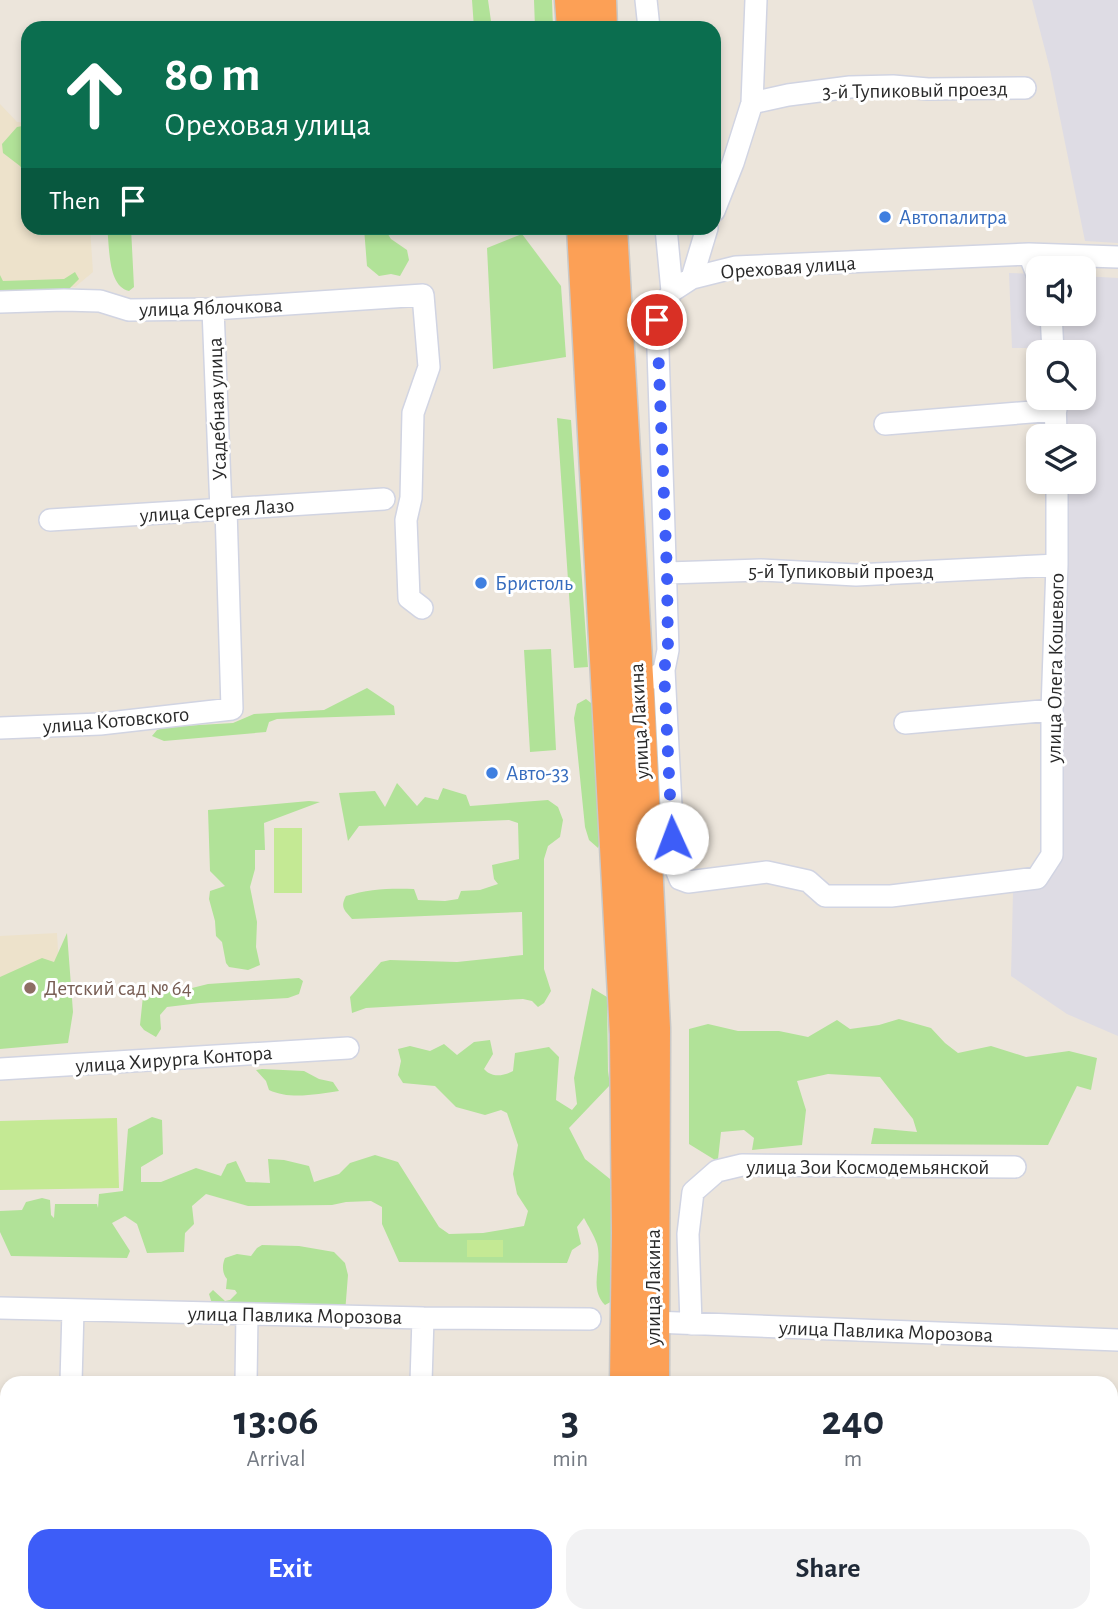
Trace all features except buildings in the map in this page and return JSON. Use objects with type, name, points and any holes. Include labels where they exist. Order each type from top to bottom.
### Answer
[{"type":"highway","points":[[571,0],[572,21]]},
{"type":"highway","points":[[600,0],[601,21]]},
{"type":"highway","name":"улица Лакина","points":[[583,235],[626,1034],[626,1376]]},
{"type":"highway","name":"улица Лакина","points":[[611,235],[654,1028],[653,1376]]},
{"type":"street","points":[[646,0],[648,21]]},
{"type":"street","points":[[721,193],[752,103],[756,0]]},
{"type":"street","name":"3-й Тупиковый проезд","points":[[752,103],[850,87],[1025,88]]},
{"type":"street","points":[[638,694],[664,670],[668,650],[657,320],[672,291],[667,235]]},
{"type":"street","points":[[692,278],[705,235]]},
{"type":"street","name":"Ореховая улица","points":[[672,291],[692,278],[736,267],[1029,254],[1118,257]]},
{"type":"street","name":"улица Яблочкова","points":[[0,302],[76,300],[100,301],[129,310],[213,309],[424,295],[429,367],[413,413],[411,498],[406,520],[409,598],[422,608]]},
{"type":"street","name":"Усадебная улица","points":[[213,309],[232,709]]},
{"type":"street","points":[[885,424],[1026,407]]},
{"type":"street","name":"улица Олега Кошевого","points":[[664,670],[674,864],[680,879],[688,882],[767,872],[808,881],[825,896],[891,896],[1037,878],[1052,855],[1056,494]]},
{"type":"street","name":"улица Сергея Лазо","points":[[50,520],[384,499]]},
{"type":"street","name":"5-й Тупиковый проезд","points":[[667,573],[761,570],[856,575],[1057,565]]},
{"type":"street","name":"улица Котовского","points":[[0,727],[100,724],[232,709]]},
{"type":"street","points":[[905,723],[1052,710]]},
{"type":"street","name":"улица Хирурга Контора","points":[[0,1069],[348,1048]]},
{"type":"street","name":"улица Зои Космодемьянской","points":[[691,1324],[688,1234],[693,1192],[717,1171],[742,1165],[1015,1167]]},
{"type":"street","name":"улица Павлика Морозова","points":[[0,1308],[423,1318],[590,1319]]},
{"type":"street","points":[[71,1376],[73,1310]]},
{"type":"street","points":[[246,1376],[247,1314]]},
{"type":"street","points":[[421,1376],[423,1318]]},
{"type":"street","name":"улица Павлика Морозова","points":[[653,1322],[1118,1340]]},
{"type":"shaded area","points":[[1032,0],[1118,0],[1118,243],[1085,241],[1050,69]]},
{"type":"shaded area","points":[[0,104],[17,122],[21,122],[21,235],[90,235],[93,272],[75,287],[0,289]]},
{"type":"shaded area","points":[[1009,273],[1026,274],[1026,326],[1096,326],[1096,277],[1118,278],[1118,1036],[1067,1014],[1011,976],[1013,892],[1045,852],[1049,494],[1096,494],[1096,424],[1049,424],[1049,410],[1096,410],[1096,340],[1026,340],[1026,348],[1012,348]]},
{"type":"shaded area","name":"Детский сад № 64","points":[[57,933],[63,1039],[0,1045],[0,936]]},
{"type":"green space","points":[[472,0],[488,0],[491,21],[474,21]]},
{"type":"green space","points":[[534,0],[552,0],[553,21],[535,21]]},
{"type":"green space","points":[[21,126],[21,167],[3,153],[2,144],[17,127]]},
{"type":"green space","points":[[108,235],[131,235],[134,287],[129,291],[117,282],[109,255]]},
{"type":"green space","points":[[365,235],[388,235],[407,250],[409,260],[400,276],[379,276],[367,266]]},
{"type":"green space","points":[[523,235],[561,286],[566,357],[493,369],[487,248]]},
{"type":"green space","points":[[75,272],[79,279],[68,290],[0,295],[0,275],[3,281],[64,279]]},
{"type":"green space","points":[[557,418],[571,420],[588,667],[574,668]]},
{"type":"green space","points":[[551,649],[556,750],[530,752],[524,650]]},
{"type":"green space","points":[[367,688],[394,706],[395,715],[277,719],[269,722],[266,732],[164,741],[152,736],[157,730],[166,727],[233,723],[254,714],[324,710]]},
{"type":"green space","points":[[586,699],[591,703],[593,715],[602,838],[598,848],[589,840],[585,827],[574,718],[577,704]]},
{"type":"green space","points":[[397,783],[417,806],[425,797],[438,800],[443,788],[466,795],[470,806],[548,800],[558,807],[563,820],[560,837],[548,846],[544,859],[544,969],[551,991],[544,1003],[538,1007],[532,1001],[523,999],[366,1008],[352,1013],[350,997],[381,962],[457,962],[523,955],[522,912],[352,919],[345,911],[343,903],[346,896],[380,890],[414,889],[418,900],[458,899],[461,891],[480,890],[498,884],[494,879],[492,865],[519,859],[518,823],[509,820],[359,826],[348,841],[339,793],[375,791],[385,807]]},
{"type":"green space","points":[[320,802],[264,823],[265,850],[255,850],[255,869],[250,887],[257,922],[256,947],[260,965],[248,970],[229,967],[222,942],[216,936],[209,899],[210,891],[225,886],[210,871],[208,810]]},
{"type":"green space","points":[[274,828],[302,828],[302,893],[274,893]]},
{"type":"green space","name":"Детский сад № 64","points":[[67,933],[73,1012],[68,1043],[0,1049],[0,977],[42,958],[54,962]]},
{"type":"green space","points":[[299,978],[303,981],[299,994],[288,998],[167,1007],[160,1015],[161,1029],[156,1037],[140,1025],[143,996],[152,988],[184,990],[208,984]]},
{"type":"green space","points":[[592,988],[607,997],[610,1085],[569,1128],[585,1159],[620,1187],[616,1299],[605,1305],[597,1291],[597,1244],[584,1218],[577,1227],[581,1244],[572,1250],[567,1263],[399,1262],[382,1224],[382,1207],[371,1201],[332,1205],[248,1206],[206,1194],[192,1206],[194,1224],[185,1233],[184,1252],[147,1253],[137,1224],[125,1216],[112,1223],[130,1251],[127,1258],[11,1256],[0,1232],[0,1211],[22,1210],[26,1202],[42,1198],[50,1200],[51,1215],[54,1218],[55,1204],[97,1204],[98,1208],[99,1194],[123,1191],[128,1129],[152,1117],[162,1120],[163,1154],[141,1167],[141,1182],[161,1182],[196,1168],[221,1176],[227,1164],[236,1161],[246,1182],[270,1183],[268,1159],[309,1166],[314,1182],[339,1174],[350,1163],[375,1155],[398,1162],[439,1227],[449,1234],[483,1233],[524,1226],[528,1211],[517,1194],[513,1174],[518,1145],[507,1113],[501,1110],[485,1115],[456,1107],[435,1086],[403,1083],[398,1075],[401,1061],[398,1049],[410,1046],[430,1051],[444,1044],[457,1055],[474,1042],[490,1040],[493,1054],[484,1069],[490,1074],[498,1075],[513,1071],[515,1053],[549,1047],[559,1057],[556,1100],[572,1110],[577,1104],[574,1078]]},
{"type":"green space","points":[[899,1019],[931,1028],[958,1053],[991,1046],[1026,1057],[1069,1051],[1097,1058],[1091,1090],[1077,1086],[1048,1145],[871,1144],[874,1128],[917,1132],[913,1119],[880,1077],[828,1074],[797,1081],[806,1110],[802,1145],[752,1150],[754,1138],[744,1130],[721,1132],[718,1159],[715,1160],[689,1144],[689,1029],[708,1024],[738,1031],[779,1031],[808,1037],[837,1020],[850,1029]]},
{"type":"green space","points":[[256,1070],[304,1071],[319,1079],[333,1082],[339,1091],[304,1095],[277,1093],[269,1090],[266,1081]]},
{"type":"green space","points":[[117,1118],[119,1188],[0,1190],[0,1121]]},
{"type":"green space","points":[[467,1240],[503,1240],[503,1257],[467,1257]]},
{"type":"green space","points":[[262,1245],[299,1246],[334,1252],[345,1263],[348,1275],[345,1313],[214,1310],[209,1294],[213,1290],[225,1301],[237,1293],[235,1290],[226,1289],[227,1279],[223,1269],[225,1258],[237,1254],[251,1256]]},
{"type":"place","name":"Автопалитра","points":[[885,217]]},
{"type":"place","name":"Бристоль","points":[[481,583]]},
{"type":"place","name":"Авто-33","points":[[492,773]]},
{"type":"place","name":"Детский сад № 64","points":[[30,988]]},
{"type":"route","points":[[657,320],[667,573],[668,650],[664,670],[672,838]]}]
